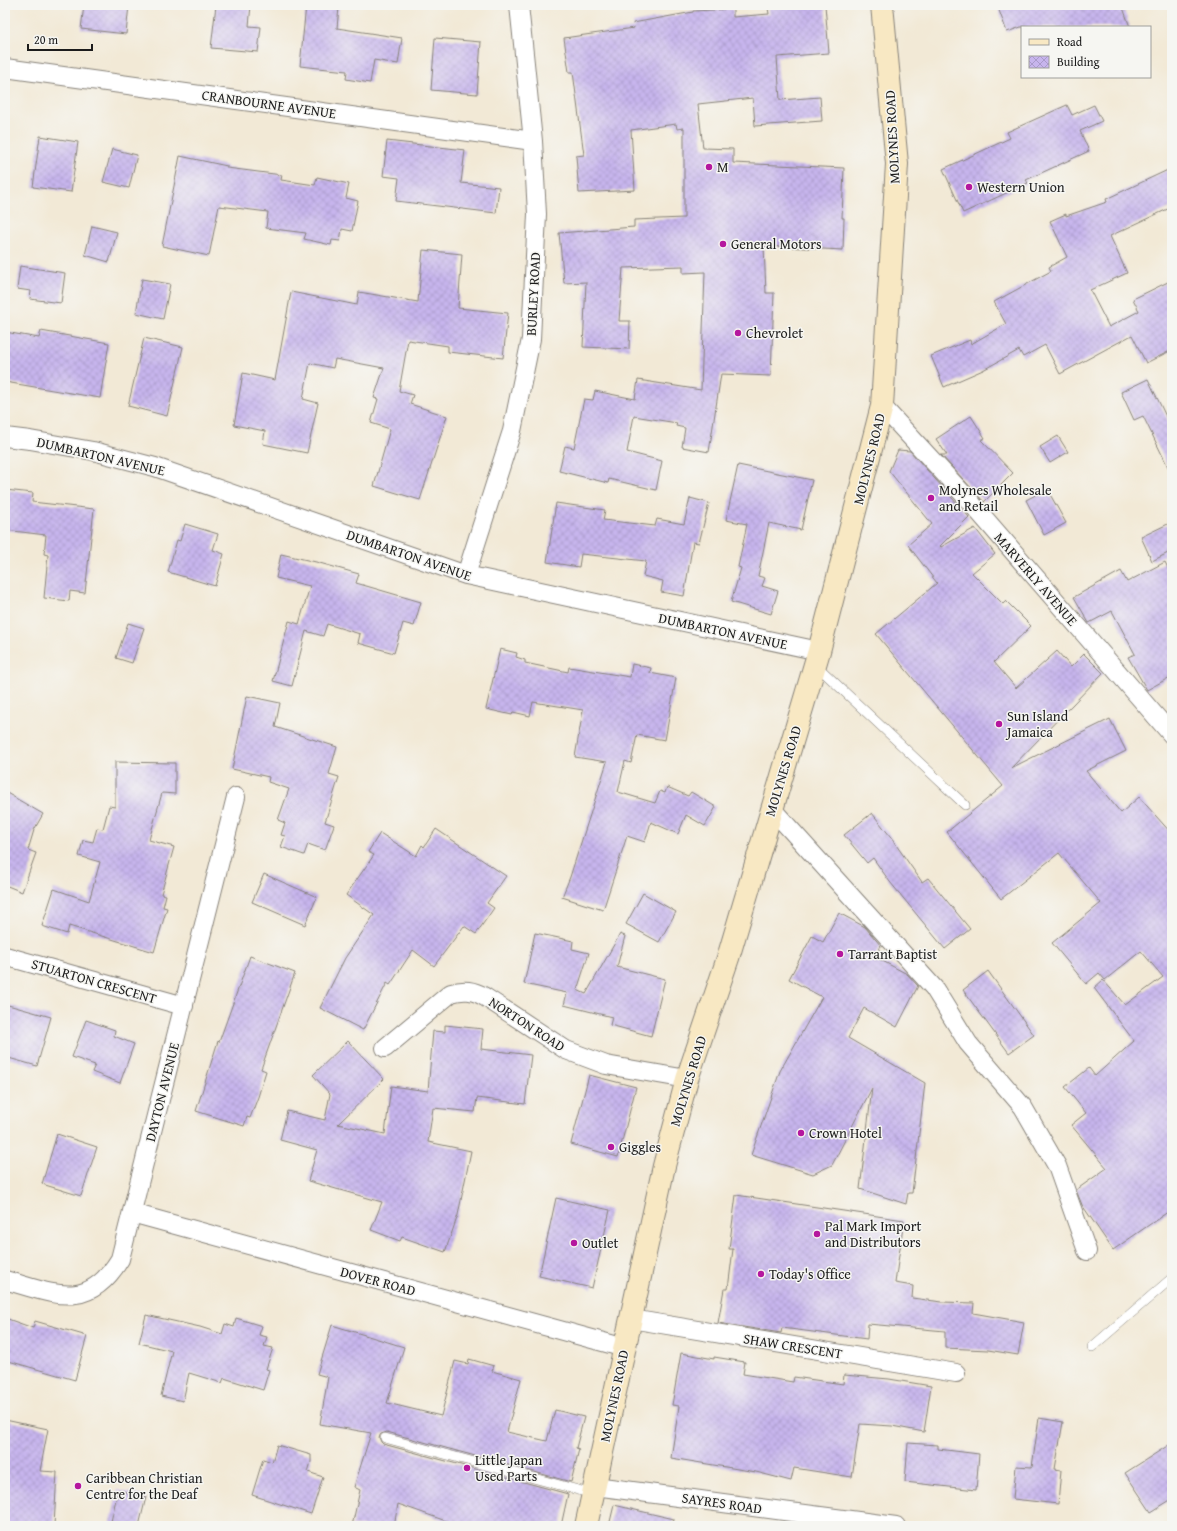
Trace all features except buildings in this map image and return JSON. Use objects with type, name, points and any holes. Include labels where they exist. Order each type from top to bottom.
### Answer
[{"type":"main road","name":"MOLYNES ROAD","points":[[586,1526],[664,1166],[687,1080],[728,958],[817,658],[882,406],[897,164],[882,5]]},
{"type":"street","name":"BURLEY ROAD","points":[[466,575],[512,431],[530,339],[537,214],[534,141],[519,5]]},
{"type":"street","name":"CRANBOURNE AVENUE","points":[[5,68],[534,141]]},
{"type":"street","name":"MARVERLY AVENUE","points":[[882,406],[966,498],[1172,735]]},
{"type":"street","name":"DUMBARTON AVENUE","points":[[5,437],[93,451],[155,467],[466,575],[817,658]]},
{"type":"street","name":"DAYTON AVENUE","points":[[5,1280],[54,1294],[70,1295],[86,1292],[100,1284],[112,1273],[120,1259],[236,797]]},
{"type":"street","points":[[772,809],[934,988],[968,1043],[1023,1107],[1057,1166],[1087,1251]]},
{"type":"street","name":"STUARTON CRESCENT","points":[[5,956],[184,1006]]},
{"type":"street","name":"NORTON ROAD","points":[[385,1048],[451,993],[459,990],[468,990],[477,992],[566,1050],[606,1065],[687,1080]]},
{"type":"street","name":"DOVER ROAD","points":[[132,1213],[624,1348]]},
{"type":"street","name":"SHAW CRESCENT","points":[[631,1319],[956,1373]]},
{"type":"street","name":"SAYRES ROAD","points":[[594,1490],[896,1526]]},
{"type":"lane","points":[[817,658],[965,805]]},
{"type":"lane","points":[[1092,1347],[1172,1278]]},
{"type":"lane","points":[[385,1438],[594,1490]]},
{"type":"place","name":"M","points":[[709,167]]},
{"type":"place","name":"Western Union","points":[[969,187]]},
{"type":"place","name":"General Motors","points":[[723,244]]},
{"type":"place","name":"Chevrolet","points":[[738,333]]},
{"type":"place","name":"Molynes Wholesale and Retail","points":[[931,498]]},
{"type":"place","name":"Sun Island Jamaica","points":[[999,724]]},
{"type":"place","name":"Tarrant Baptist","points":[[840,954]]},
{"type":"place","name":"Crown Hotel","points":[[801,1133]]},
{"type":"place","name":"Giggles","points":[[611,1147]]},
{"type":"place","name":"Pal Mark Import and Distributors","points":[[817,1234]]},
{"type":"place","name":"Outlet","points":[[574,1243]]},
{"type":"place","name":"Today's Office","points":[[761,1274]]},
{"type":"place","name":"Little Japan Used Parts","points":[[467,1468]]},
{"type":"place","name":"Caribbean Christian Centre for the Deaf","points":[[78,1486]]}]
